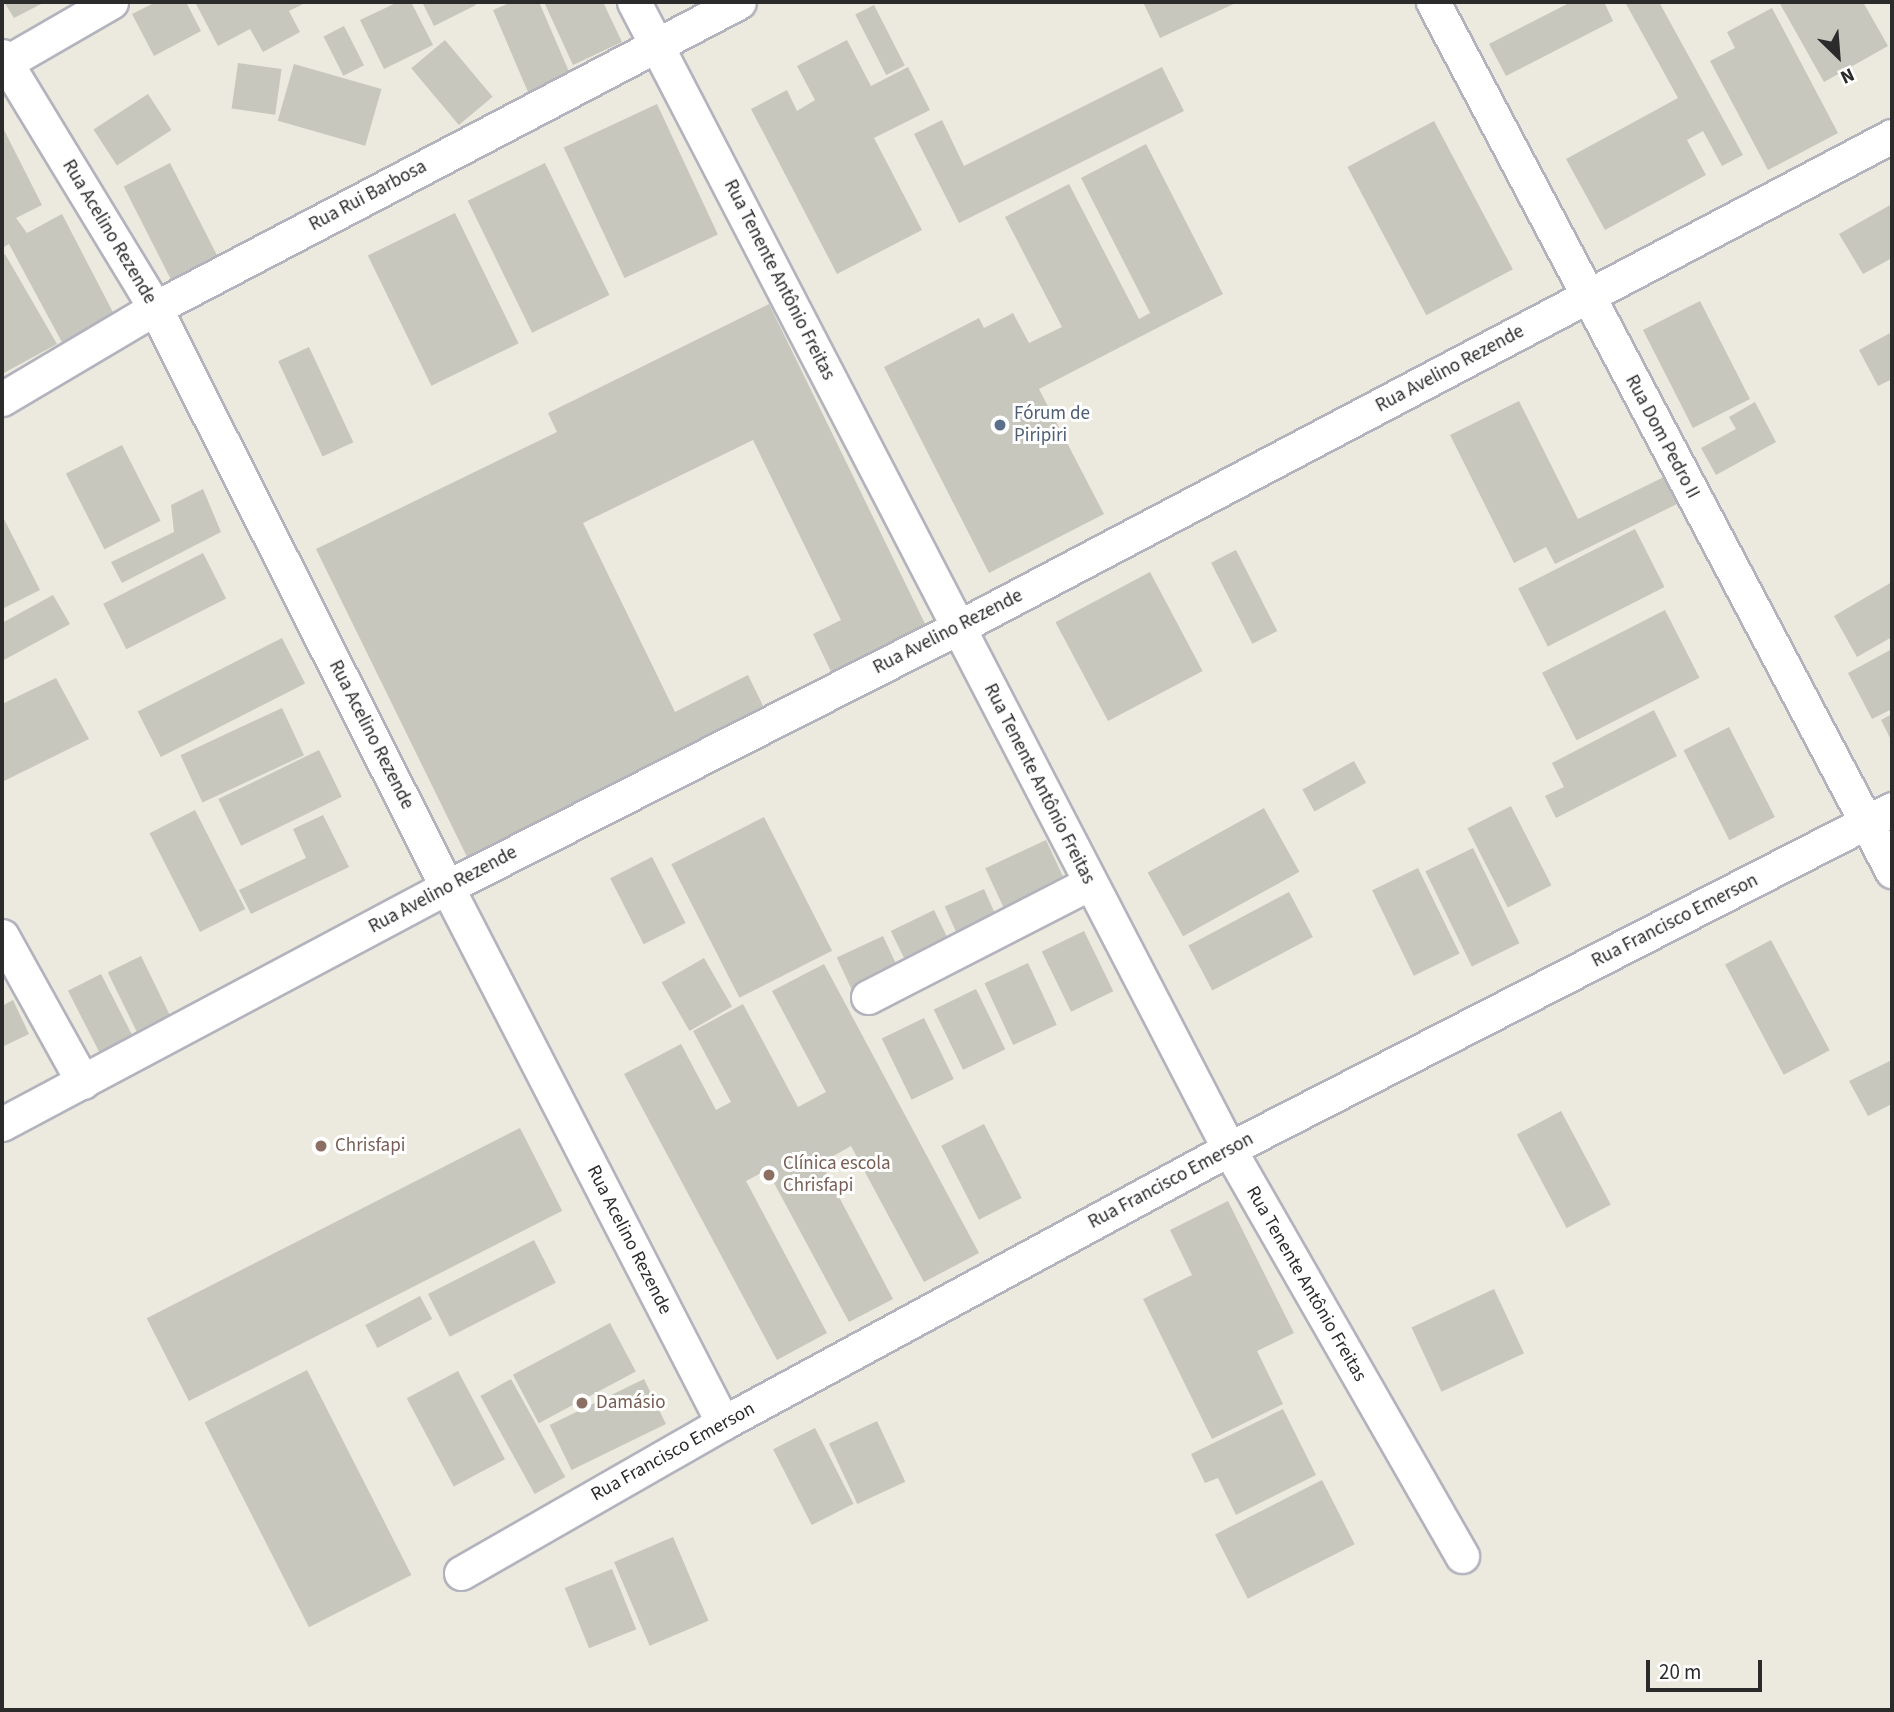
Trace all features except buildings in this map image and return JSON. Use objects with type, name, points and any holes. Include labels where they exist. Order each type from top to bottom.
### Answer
[{"type":"street","points":[[3,61],[111,2]]},
{"type":"street","name":"Rua Tenente Antônio Freitas","points":[[634,2],[1229,1149],[1462,1556]]},
{"type":"street","name":"Rua Rui Barbosa","points":[[2,399],[155,308],[739,2]]},
{"type":"street","name":"Rua Dom Pedro II","points":[[1433,2],[1588,297],[1879,816],[1892,872]]},
{"type":"street","name":"Rua Acelino Rezende","points":[[3,61],[155,308],[447,887],[723,1423]]},
{"type":"street","name":"Rua Avelino Rezende","points":[[2,1124],[447,887],[959,627],[1892,136]]},
{"type":"street","name":"Rua Francisco Emerson","points":[[461,1573],[723,1423],[1229,1149],[1879,816]]},
{"type":"street","points":[[868,998],[1090,883]]},
{"type":"street","points":[[2,936],[83,1082]]},
{"type":"place","name":"Fórum de Piripiri","points":[[1000,425]]},
{"type":"place","name":"Chrisfapi","points":[[321,1146]]},
{"type":"place","name":"Clínica escola Chrisfapi","points":[[769,1175]]},
{"type":"place","name":"Damásio","points":[[582,1403]]}]
